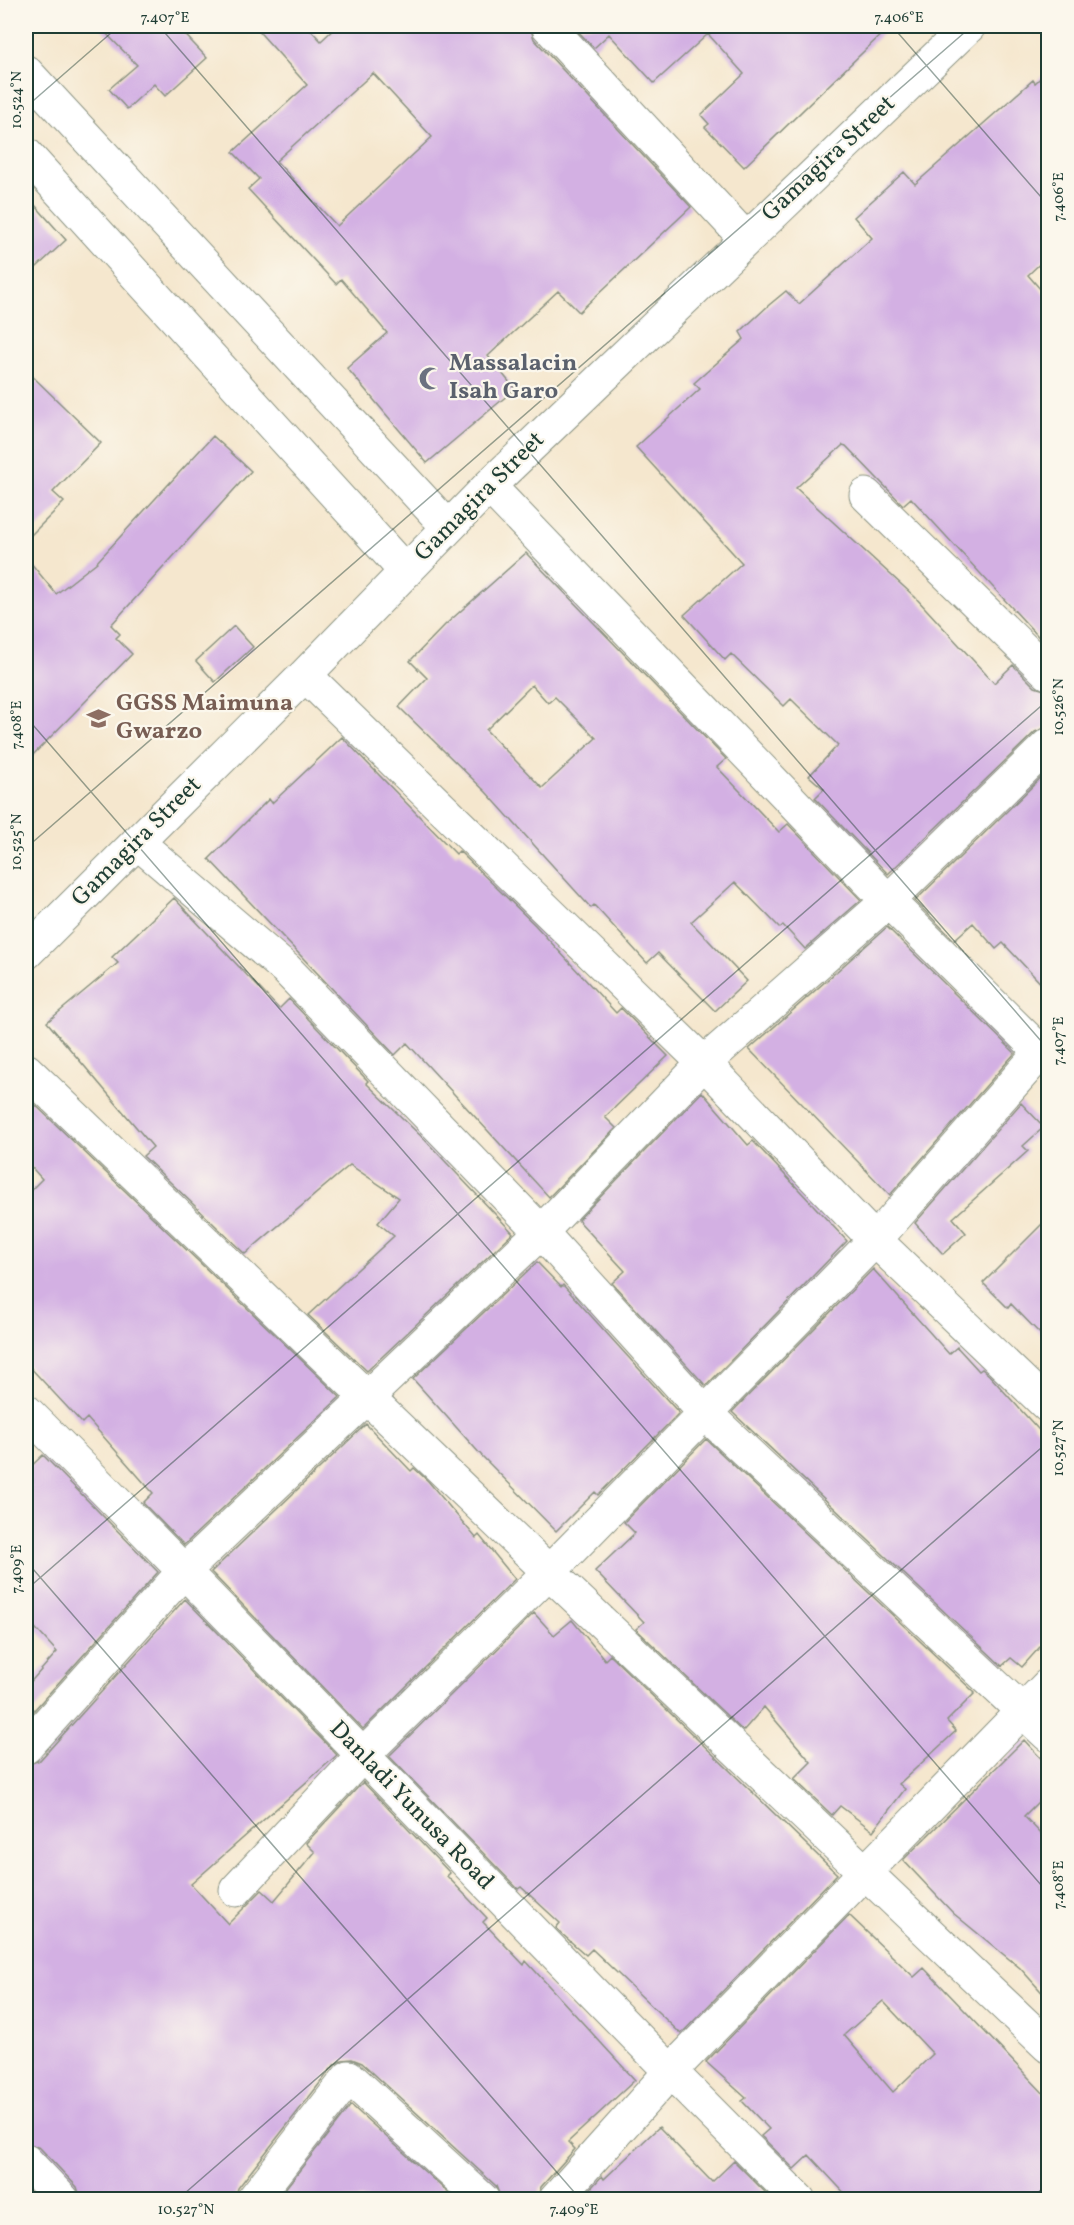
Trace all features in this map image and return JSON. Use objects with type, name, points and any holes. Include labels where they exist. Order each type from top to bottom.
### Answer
[{"type":"street","points":[[548,26],[745,238]]},
{"type":"street","name":"Gamagira Street","points":[[26,953],[305,675],[489,486],[745,238],[969,26]]},
{"type":"street","points":[[26,72],[448,527]]},
{"type":"street","points":[[26,154],[405,571]]},
{"type":"street","points":[[236,1890],[362,1756],[549,1572],[875,1240],[1046,1052],[888,901],[489,486]]},
{"type":"street","points":[[866,495],[1048,673]]},
{"type":"street","points":[[305,675],[704,1063],[875,1240],[1048,1406]]},
{"type":"street","points":[[26,1748],[185,1570],[541,1232],[704,1063],[888,901],[1048,745]]},
{"type":"street","points":[[137,842],[286,969],[541,1232],[704,1412],[1048,1736]]},
{"type":"street","points":[[26,1070],[367,1399],[1048,2046]]},
{"type":"street","name":"Danladi Yunusa Road","points":[[26,1411],[185,1570],[362,1756],[670,2072],[799,2199]]},
{"type":"street","points":[[555,2199],[670,2072],[1048,1685]]},
{"type":"street","points":[[253,2199],[349,2077],[483,2199]]},
{"type":"street","points":[[26,2161],[63,2199]]},
{"type":"building","points":[[99,26],[177,26],[207,58],[165,96],[154,84],[127,109],[109,89],[137,65]]},
{"type":"building","points":[[254,26],[307,26],[321,41],[337,26],[530,26],[534,39],[691,207],[579,312],[558,291],[488,356],[515,389],[427,463],[347,368],[387,333],[341,279],[336,284],[248,189],[259,179],[233,152],[307,85]],"holes":[[[373,73],[432,137],[337,226],[276,161]]]},
{"type":"building","points":[[573,26],[890,26],[744,167],[705,127],[709,124],[701,115],[744,74],[708,34],[654,83],[609,34],[594,48]]},
{"type":"building","points":[[1048,71],[1048,256],[1028,275],[1048,298],[1048,647],[911,498],[903,505],[846,446],[843,445],[796,488],[915,597],[994,683],[1013,665],[1035,687],[1048,691],[1048,727],[1035,732],[888,874],[815,798],[824,789],[809,776],[838,745],[791,699],[784,706],[731,654],[725,660],[684,615],[742,563],[636,447],[700,389],[694,383],[744,339],[740,332],[769,305],[786,291],[799,304],[872,238],[854,217],[904,172],[915,184],[1033,80],[1035,83]]},
{"type":"building","points":[[26,195],[66,240],[26,277]]},
{"type":"building","points":[[26,370],[101,443],[53,492],[64,502],[26,540]]},
{"type":"building","points":[[213,436],[251,471],[111,625],[120,634],[116,638],[132,654],[26,762],[26,557],[56,594],[97,562]]},
{"type":"building","points":[[526,553],[726,759],[717,767],[779,832],[788,824],[861,900],[805,949],[783,925],[780,928],[735,882],[691,922],[747,981],[715,1011],[658,953],[647,963],[594,905],[591,908],[486,792],[399,707],[427,678],[410,661],[445,625]],"holes":[[[532,685],[548,703],[555,697],[596,738],[542,788],[486,730]]]},
{"type":"building","points":[[234,626],[253,647],[215,682],[196,661]]},
{"type":"building","points":[[342,737],[456,854],[459,851],[535,925],[616,1013],[621,1008],[668,1056],[605,1117],[616,1128],[549,1197],[407,1043],[395,1055],[209,859],[269,799],[272,803]]},
{"type":"building","points":[[1048,771],[1048,991],[1003,943],[996,949],[973,923],[954,940],[915,901]]},
{"type":"building","points":[[174,898],[279,1009],[289,999],[368,1081],[366,1083],[425,1140],[513,1233],[367,1371],[308,1315],[394,1236],[378,1223],[399,1198],[350,1165],[245,1254],[143,1156],[153,1147],[47,1022],[118,963],[112,957]]},
{"type":"building","points":[[887,927],[1015,1053],[890,1195],[749,1049]]},
{"type":"building","points":[[702,1092],[748,1145],[753,1141],[847,1241],[706,1386],[612,1283],[625,1271],[578,1220]]},
{"type":"building","points":[[26,1096],[340,1397],[184,1545],[143,1503],[153,1493],[87,1418],[82,1423],[26,1363],[26,1195],[42,1179],[26,1161]]},
{"type":"building","points":[[1021,1103],[1044,1127],[1023,1146],[1028,1151],[953,1218],[966,1233],[943,1254],[915,1223]]},
{"type":"building","points":[[1048,1218],[1048,1342],[1011,1304],[1008,1308],[983,1283]]},
{"type":"building","points":[[537,1262],[561,1287],[563,1285],[679,1413],[598,1495],[595,1492],[556,1531],[482,1456],[413,1379]]},
{"type":"building","points":[[873,1269],[949,1354],[957,1347],[979,1371],[982,1369],[989,1375],[1048,1440],[1048,1638],[1022,1667],[1011,1658],[1002,1666],[732,1412]]},
{"type":"building","points":[[366,1424],[411,1471],[414,1468],[428,1481],[476,1538],[479,1535],[515,1579],[363,1729],[211,1572]]},
{"type":"building","points":[[706,1439],[975,1693],[947,1721],[956,1731],[899,1784],[905,1789],[873,1831],[840,1806],[832,1815],[794,1779],[811,1762],[764,1707],[743,1731],[636,1629],[644,1622],[595,1571],[635,1533],[624,1522]]},
{"type":"building","points":[[43,1455],[158,1572],[26,1719],[26,1687],[57,1652],[26,1618],[26,1471]]},
{"type":"building","points":[[185,1599],[337,1755],[191,1884],[228,1924],[262,1890],[274,1901],[315,1852],[306,1843],[363,1782],[450,1873],[447,1876],[487,1918],[483,1922],[524,1965],[526,1961],[635,2080],[568,2142],[575,2149],[541,2187],[537,2199],[501,2199],[496,2186],[362,2063],[352,2059],[342,2060],[334,2065],[238,2188],[235,2199],[81,2199],[77,2187],[40,2148],[26,2143],[26,1765],[40,1760]]},
{"type":"building","points":[[534,1613],[554,1635],[572,1620],[605,1660],[610,1655],[837,1874],[681,2034],[592,1949],[586,1955],[562,1934],[556,1928],[560,1923],[521,1887],[518,1889],[389,1756]]},
{"type":"building","points":[[1024,1740],[1048,1766],[1048,1792],[1024,1816],[1048,1841],[1048,1999],[1020,1968],[953,1913],[903,1860]]},
{"type":"building","points":[[849,1915],[914,1977],[924,1968],[1048,2098],[1048,2199],[850,2199],[809,2155],[794,2169],[761,2136],[769,2129],[742,2101],[746,2098],[706,2062]],"holes":[[[883,2001],[933,2054],[893,2092],[844,2035]]]},
{"type":"building","points":[[351,2105],[455,2199],[277,2199]]},
{"type":"building","points":[[659,2127],[712,2182],[734,2161],[767,2194],[761,2199],[581,2199],[602,2176],[604,2179]]},
{"type":"place","name":"Massalacin Isah Garo","points":[[431,378]]},
{"type":"place","name":"GGSS Maimuna Gwarzo","points":[[98,718]]}]
